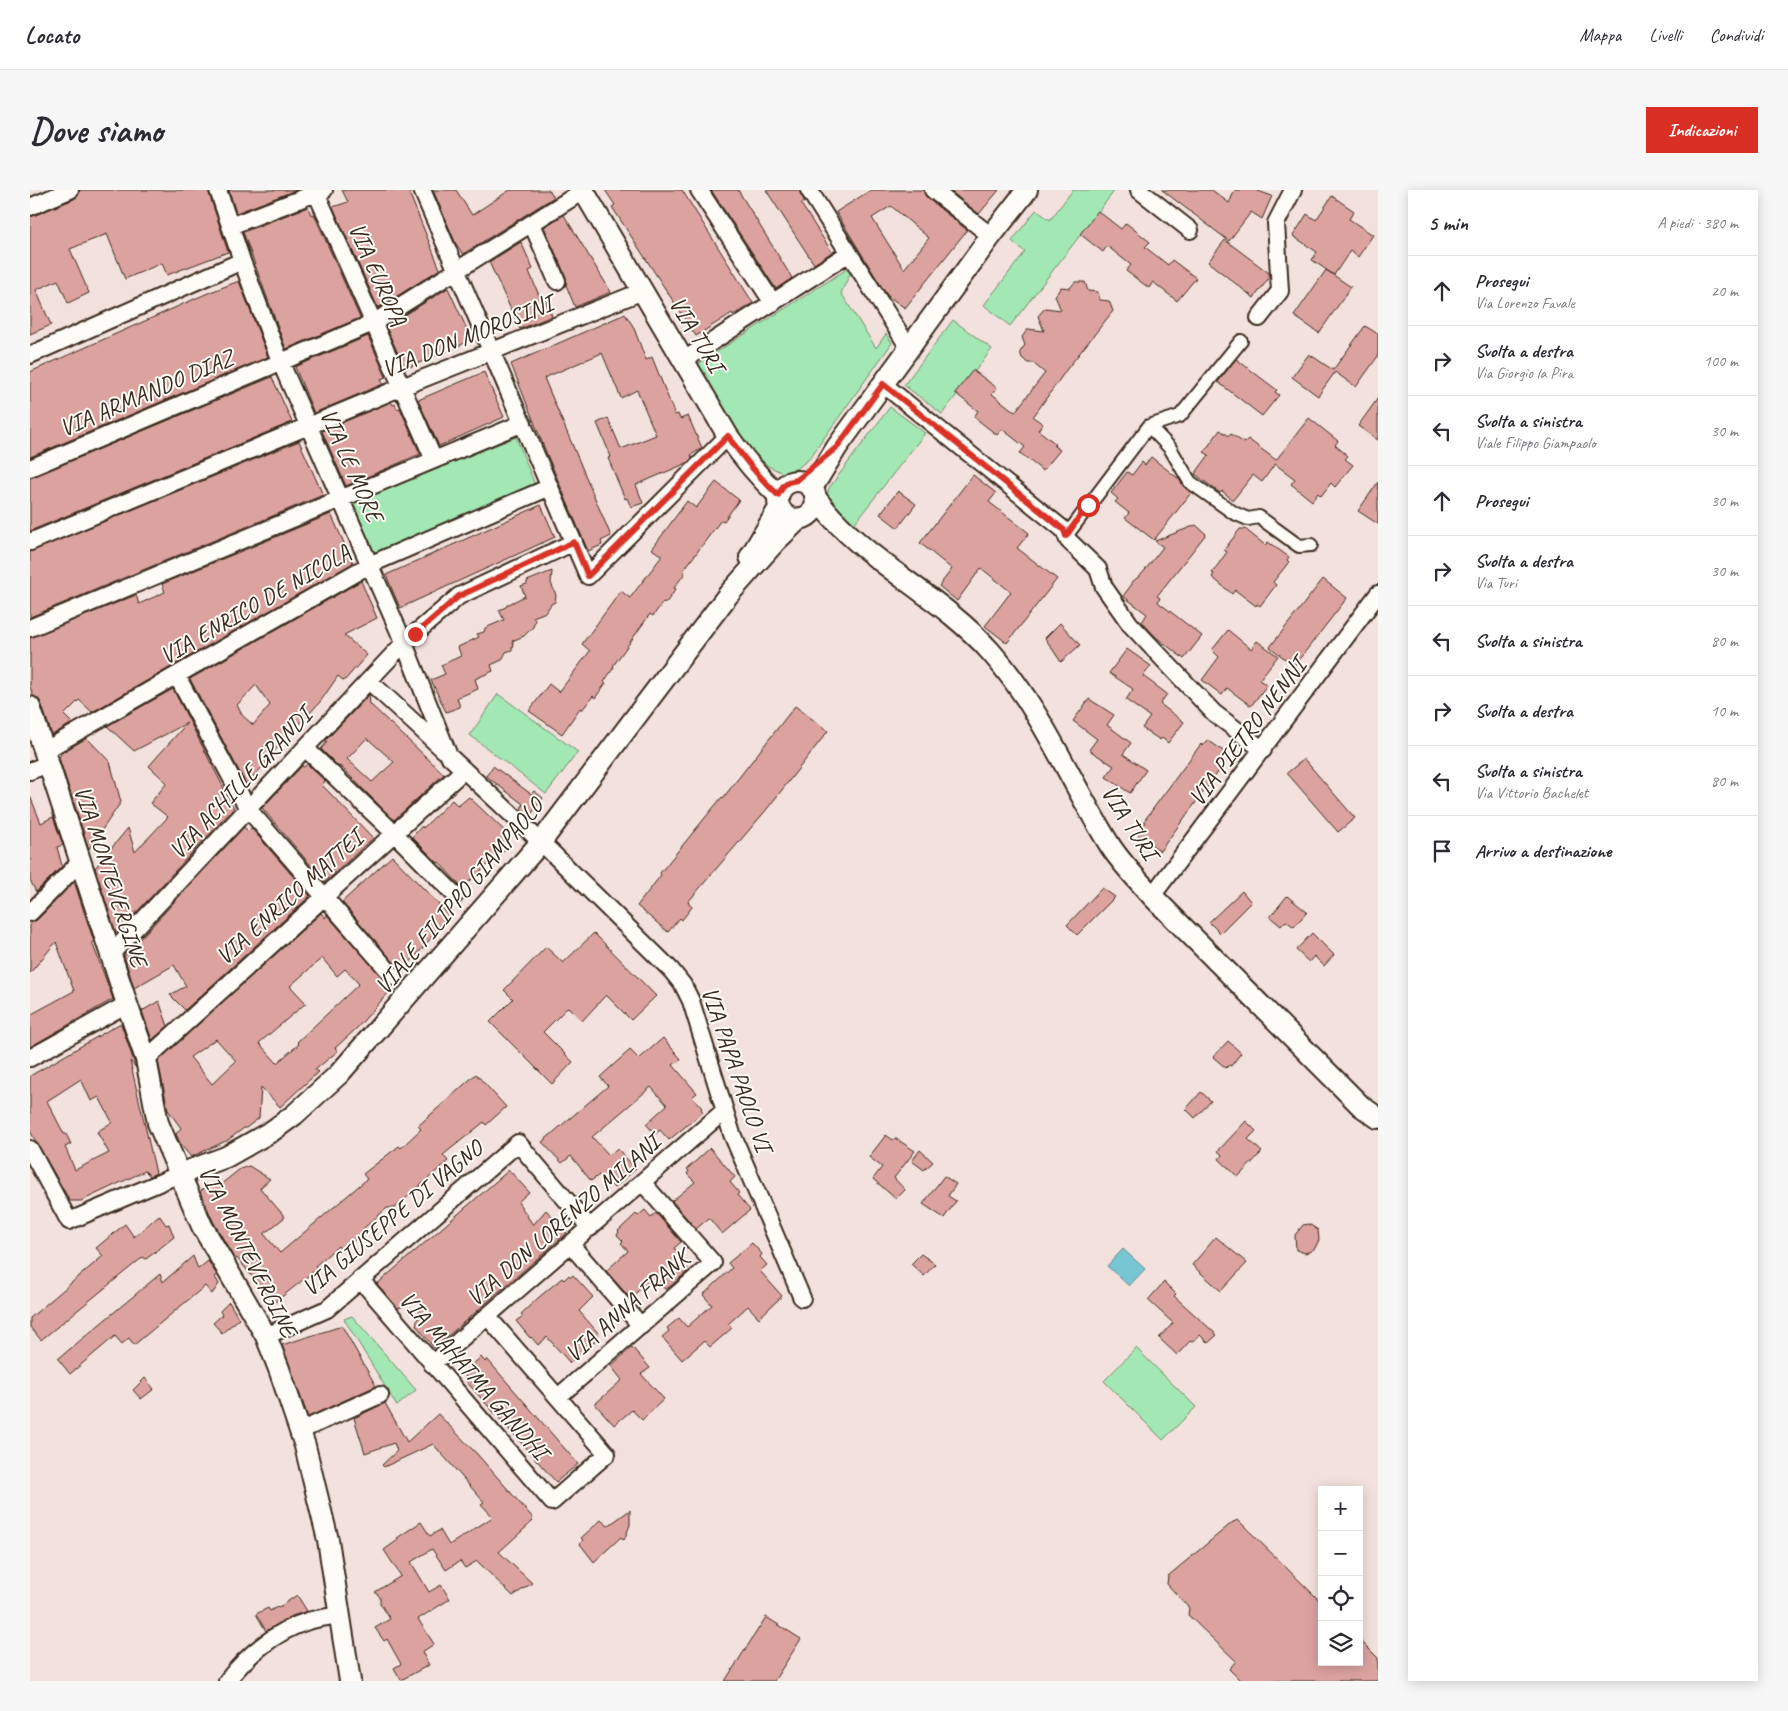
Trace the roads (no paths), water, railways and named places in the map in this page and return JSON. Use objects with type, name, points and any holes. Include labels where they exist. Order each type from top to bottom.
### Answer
[{"type":"street","points":[[30,207],[70,190]]},
{"type":"street","name":"VIA LE MORE","points":[[218,190],[242,261],[280,361],[404,644],[449,756]]},
{"type":"street","points":[[422,190],[588,576],[728,436]]},
{"type":"street","name":"VIA ARMANDO DIAZ","points":[[30,468],[373,322],[532,224],[583,190]]},
{"type":"street","name":"VIA TURI","points":[[583,190],[728,436],[779,501]]},
{"type":"street","points":[[699,190],[773,303]]},
{"type":"street","points":[[809,190],[909,348]]},
{"type":"street","points":[[933,190],[991,236]]},
{"type":"street","points":[[808,488],[1026,190]]},
{"type":"street","points":[[1139,190],[1190,230]]},
{"type":"street","points":[[1259,318],[1280,290],[1276,223],[1293,190]]},
{"type":"street","points":[[230,226],[319,191]]},
{"type":"street","name":"VIA EUROPA","points":[[319,191],[373,322],[434,460]]},
{"type":"street","points":[[532,224],[556,281]]},
{"type":"street","points":[[684,360],[849,254]]},
{"type":"street","points":[[30,355],[242,261]]},
{"type":"street","name":"VIA DON MOROSINI","points":[[30,542],[402,387],[642,291]]},
{"type":"street","points":[[1066,536],[1149,426],[1180,416],[1241,342]]},
{"type":"street","points":[[883,384],[1064,530],[1068,540],[1098,569],[1104,587],[1130,624],[1214,712],[1263,750]]},
{"type":"street","points":[[30,628],[523,423]]},
{"type":"street","points":[[1149,426],[1170,448],[1190,482],[1234,513],[1248,519],[1259,517],[1299,546],[1311,545]]},
{"type":"street","points":[[788,482],[808,488],[828,514],[858,544],[803,518],[793,518],[785,515],[779,501],[784,485],[788,482]]},
{"type":"street","name":"VIA ENRICO DE NICOLA","points":[[41,762],[177,676],[370,565],[550,487]]},
{"type":"street","points":[[803,518],[812,510],[816,501],[808,488]]},
{"type":"street","name":"VIALE FILIPPO GIAMPAOLO","points":[[728,595],[779,501]]},
{"type":"street","name":"VIALE FILIPPO GIAMPAOLO","points":[[180,1174],[226,1157],[248,1146],[294,1115],[317,1095],[362,1048],[541,842],[728,595],[776,541],[803,518]]},
{"type":"street","name":"VIA ACHILLE GRANDI","points":[[111,954],[404,644],[459,596],[574,542]]},
{"type":"street","name":"VIA TURI","points":[[858,544],[971,631],[990,651],[1014,680],[1031,707],[1112,848],[1125,866],[1152,896],[1362,1106],[1378,1118]]},
{"type":"street","name":"VIA PIETRO NENNI","points":[[1152,896],[1378,594]]},
{"type":"street","points":[[177,676],[248,809],[394,977]]},
{"type":"street","name":"VIA LE MORE","points":[[369,681],[541,842]]},
{"type":"street","name":"VIA MONTEVERGINE","points":[[30,707],[41,762],[80,862],[146,1059],[158,1123],[202,1226],[266,1336],[300,1431],[322,1514],[334,1575],[350,1681]]},
{"type":"street","points":[[305,748],[394,833],[455,895]]},
{"type":"street","name":"VIA ENRICO MATTEI","points":[[146,1059],[464,770]]},
{"type":"street","name":"VIA PAPA PAOLO VI","points":[[541,842],[671,970],[683,985],[691,1000],[732,1134],[802,1298]]},
{"type":"street","points":[[30,913],[80,862]]},
{"type":"street","points":[[30,1058],[127,1004]]},
{"type":"street","name":"VIA DON LORENZO MILANI","points":[[432,1364],[724,1111]]},
{"type":"street","name":"VIA GIUSEPPE DI VAGNO","points":[[266,1336],[327,1309],[518,1143],[590,1228]]},
{"type":"street","points":[[30,1150],[69,1221],[180,1174]]},
{"type":"street","name":"VIA ANNA FRANK","points":[[558,1397],[713,1263],[643,1183]]},
{"type":"street","points":[[571,1245],[641,1326]]},
{"type":"street","name":"VIA MAHATMA GANDHI","points":[[360,1279],[552,1502],[608,1454],[558,1397]]},
{"type":"street","points":[[487,1316],[558,1397]]},
{"type":"street","points":[[300,1431],[380,1395]]},
{"type":"street","points":[[227,1681],[249,1655],[285,1632],[308,1621],[339,1615]]},
{"type":"water","points":[[1123,1249],[1145,1269],[1129,1286],[1107,1266]]}]
